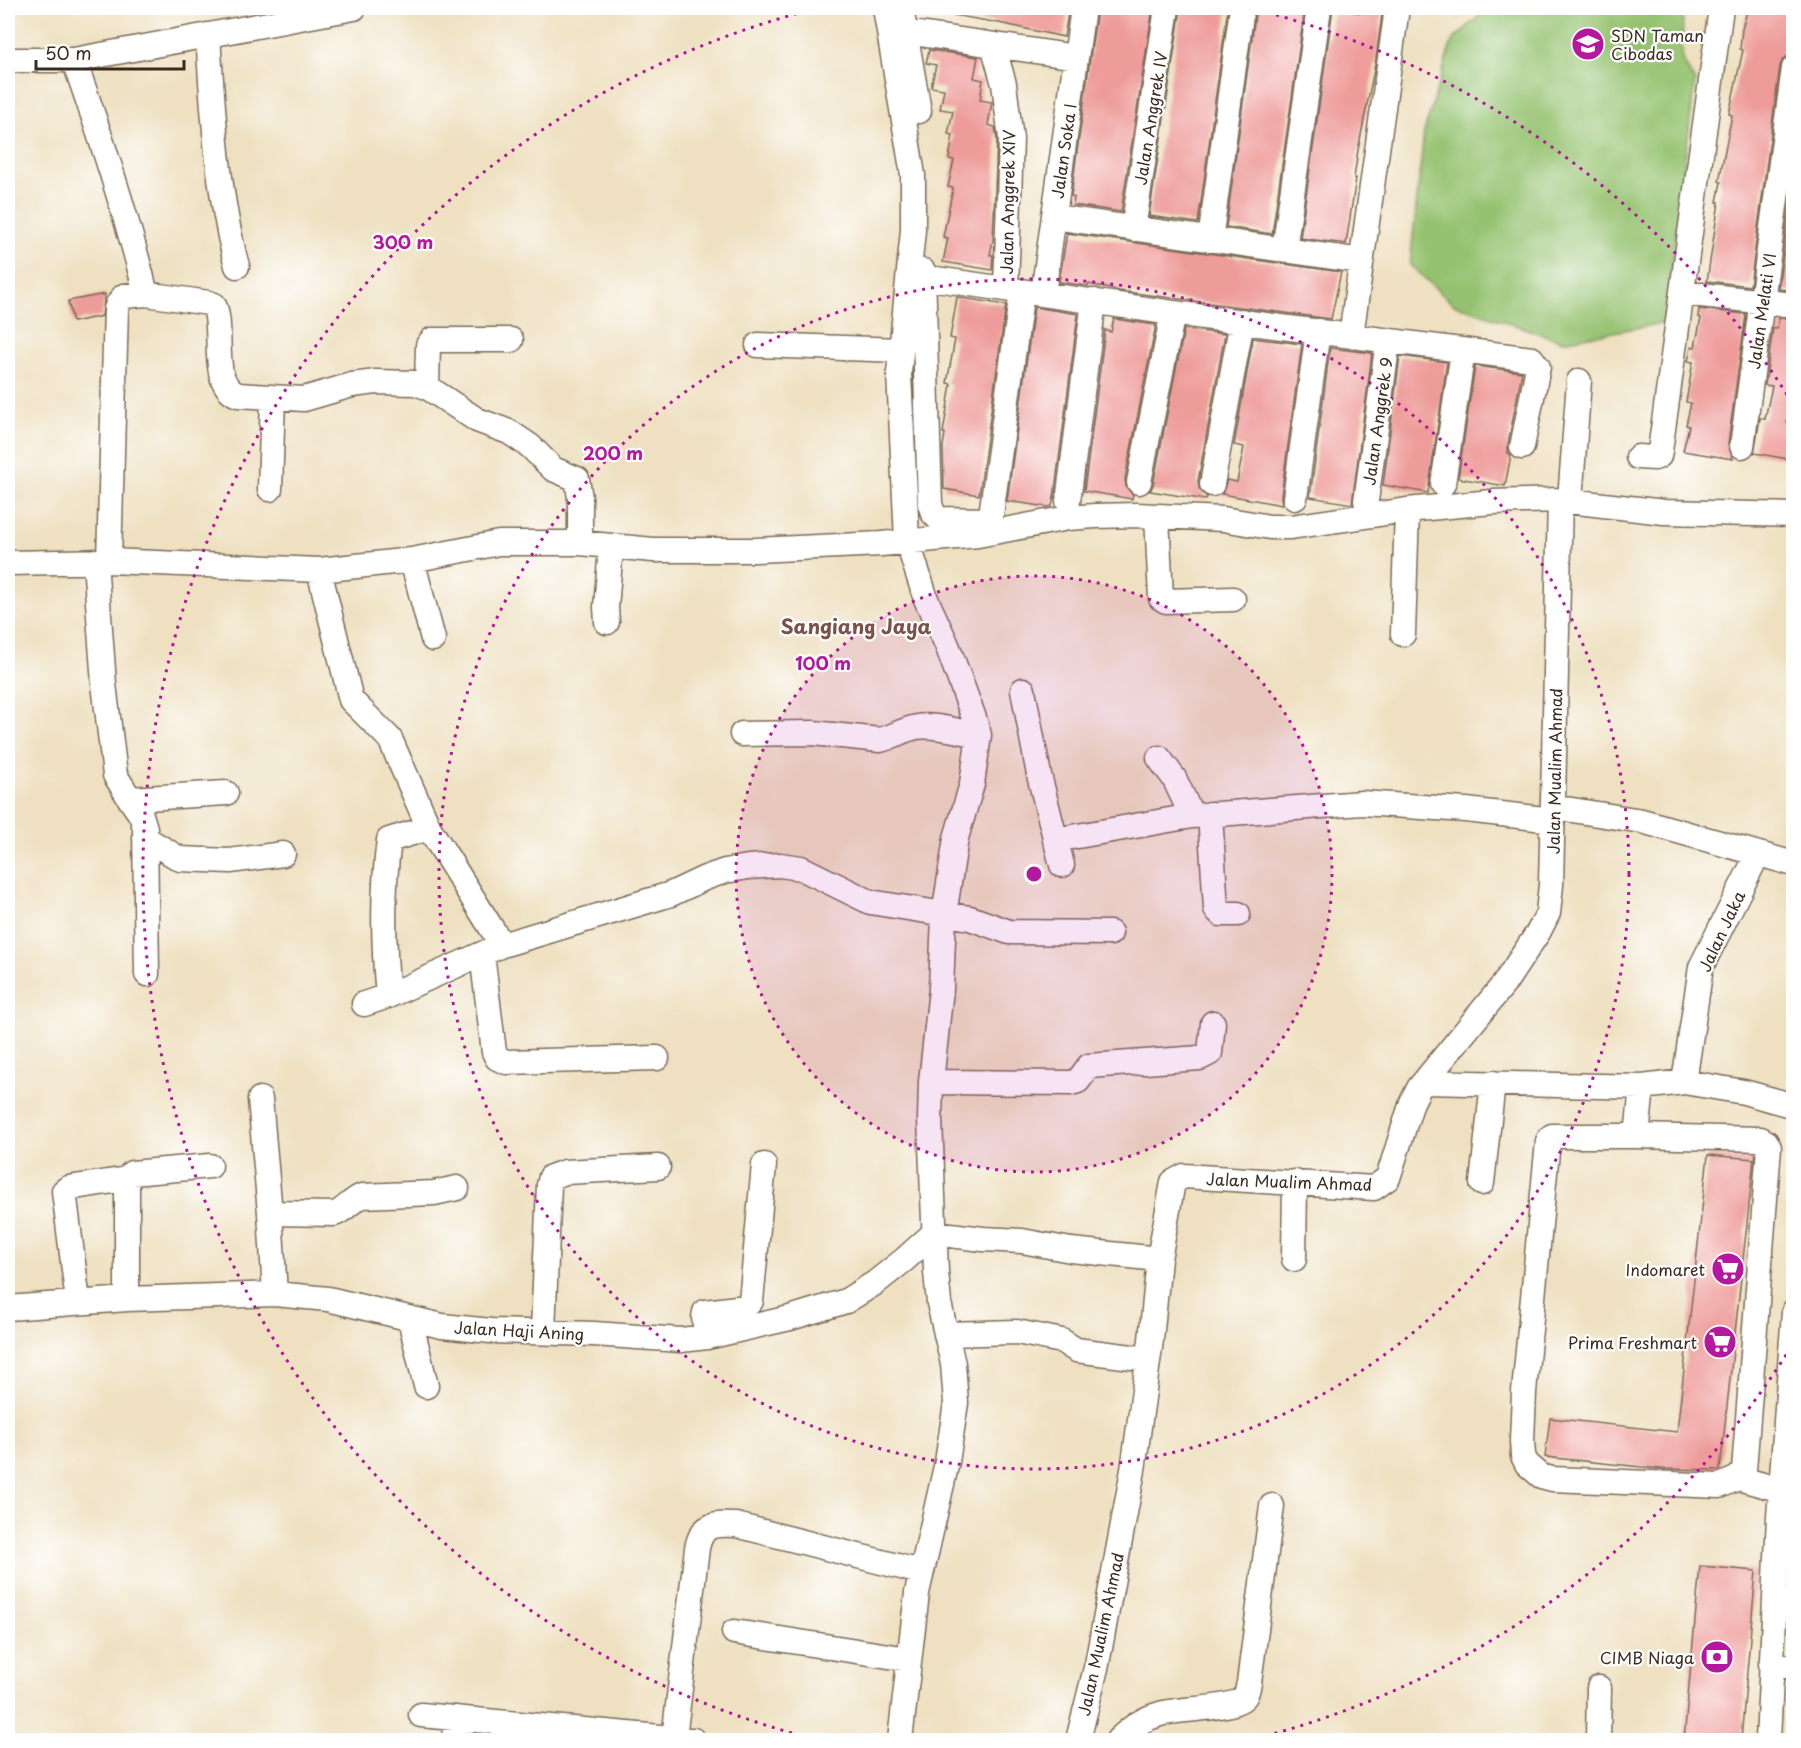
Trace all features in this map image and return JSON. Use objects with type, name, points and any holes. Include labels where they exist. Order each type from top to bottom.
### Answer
[{"type":"street","points":[[8,60],[74,60],[354,8]]},
{"type":"street","points":[[885,8],[913,175],[913,230],[898,373],[907,540],[926,599],[947,645],[979,735],[972,784],[956,838],[944,915],[941,989],[930,1119],[939,1303],[953,1364],[956,1403],[947,1462],[921,1572],[908,1659],[900,1740]]},
{"type":"street","points":[[901,8],[927,179],[928,217],[922,278],[930,504],[933,513],[939,519],[986,520],[991,515],[1024,291]]},
{"type":"street","name":"Jalan Soka I","points":[[1024,291],[1054,217],[1083,8]]},
{"type":"street","name":"Jalan Anggrek IV","points":[[1133,229],[1167,8]]},
{"type":"street","points":[[1210,240],[1242,8]]},
{"type":"street","points":[[1284,250],[1319,8]]},
{"type":"street","points":[[1351,336],[1397,8]]},
{"type":"street","points":[[1638,457],[1655,458],[1659,456],[1660,451],[1721,8]]},
{"type":"street","points":[[906,32],[1076,57]]},
{"type":"street","points":[[208,35],[214,133],[231,247],[237,266]]},
{"type":"street","name":"Jalan Anggrek XIV","points":[[993,45],[1004,84],[1011,139],[1024,291]]},
{"type":"street","points":[[74,60],[136,251],[146,294]]},
{"type":"street","name":"Jalan Melati VI","points":[[1742,446],[1794,68]]},
{"type":"street","points":[[1054,217],[1361,261]]},
{"type":"street","points":[[922,278],[1532,359],[1538,367],[1522,447]]},
{"type":"street","points":[[1682,293],[1794,305]]},
{"type":"street","points":[[147,974],[144,822],[121,788],[114,768],[104,684],[102,561],[116,309],[124,296],[146,294],[214,305],[221,373],[229,391],[238,395],[304,399],[333,390],[376,382],[415,383],[428,387],[477,420],[508,432],[530,446],[553,469],[575,477],[579,484],[580,543]]},
{"type":"street","points":[[1068,501],[1094,301]]},
{"type":"street","points":[[1139,482],[1173,313]]},
{"type":"street","points":[[1212,483],[1242,321]]},
{"type":"street","points":[[1295,498],[1318,331]]},
{"type":"street","points":[[428,387],[428,345],[432,340],[512,340]]},
{"type":"street","name":"Jalan Anggrek 9","points":[[1366,501],[1388,341]]},
{"type":"street","points":[[758,345],[901,350]]},
{"type":"street","points":[[1443,484],[1463,351]]},
{"type":"street","name":"Jalan Mualim Ahmad","points":[[1078,1740],[1097,1664],[1125,1513],[1148,1359],[1159,1259],[1171,1187],[1177,1179],[1184,1176],[1374,1188],[1382,1184],[1388,1178],[1412,1102],[1419,1088],[1504,984],[1539,931],[1548,913],[1551,885],[1565,500],[1579,381]]},
{"type":"street","points":[[270,489],[273,398]]},
{"type":"street","points":[[8,563],[102,561],[320,570],[412,560],[499,543],[580,543],[611,548],[673,551],[737,550],[881,544],[978,534],[1068,518],[1157,516],[1223,519],[1270,527],[1292,527],[1407,510],[1492,502],[1565,500],[1664,512],[1794,515]]},
{"type":"street","points":[[1403,634],[1407,510]]},
{"type":"street","points":[[1157,516],[1161,598],[1166,601],[1233,599]]},
{"type":"street","points":[[607,622],[606,607],[611,548]]},
{"type":"street","points":[[412,560],[433,639]]},
{"type":"street","points":[[320,570],[351,700],[390,739],[429,828],[492,949],[494,1052],[500,1060],[506,1062],[657,1059]]},
{"type":"street","points":[[1023,690],[1040,776],[1062,865]]},
{"type":"street","points":[[742,734],[813,733],[868,740],[891,737],[906,730],[925,727],[979,735]]},
{"type":"street","points":[[1159,758],[1201,815],[1216,909],[1221,914],[1238,914]]},
{"type":"street","points":[[130,800],[226,793]]},
{"type":"street","points":[[1055,840],[1201,815],[1362,803],[1642,821],[1794,864]]},
{"type":"street","points":[[388,996],[383,939],[385,868],[389,840],[429,828]]},
{"type":"street","points":[[145,838],[180,859],[231,861],[283,854]]},
{"type":"street","name":"Jalan Jaka","points":[[1684,1082],[1701,967],[1758,854]]},
{"type":"street","points":[[364,1004],[388,996],[492,949],[671,894],[725,871],[780,865],[801,868],[870,902],[980,920],[1009,932],[1110,933]]},
{"type":"street","points":[[932,1082],[1074,1083],[1089,1066],[1200,1058],[1208,1055],[1212,1048],[1213,1023]]},
{"type":"street","points":[[1426,1082],[1642,1087],[1684,1082],[1744,1092],[1794,1106]]},
{"type":"street","points":[[1482,1183],[1493,1083]]},
{"type":"street","points":[[1637,1136],[1642,1087]]},
{"type":"street","points":[[260,1099],[275,1294]]},
{"type":"street","points":[[1637,1136],[1761,1139],[1769,1144],[1744,1470],[1738,1478],[1720,1486],[1552,1479],[1533,1471],[1523,1456],[1524,1392],[1548,1141],[1552,1137],[1637,1136]]},
{"type":"street","points":[[707,1337],[705,1312],[745,1307],[751,1301],[764,1165]]},
{"type":"street","points":[[127,1299],[127,1179],[132,1173],[210,1166]]},
{"type":"street","points":[[543,1332],[551,1177],[566,1172],[658,1167]]},
{"type":"street","points":[[78,1302],[64,1191],[68,1188],[127,1179]]},
{"type":"street","points":[[1294,1259],[1295,1182]]},
{"type":"street","points":[[270,1212],[334,1214],[362,1196],[434,1193],[458,1188]]},
{"type":"street","points":[[934,1233],[1022,1241],[1081,1251],[1159,1259]]},
{"type":"street","name":"Jalan Haji Aning","points":[[8,1308],[127,1299],[275,1294],[328,1299],[442,1326],[491,1331],[681,1340],[707,1337],[790,1318],[846,1301],[875,1283],[934,1233]]},
{"type":"street","points":[[1768,1740],[1782,1666],[1786,1518],[1781,1490],[1791,1383],[1794,1311]]},
{"type":"street","points":[[410,1319],[426,1386]]},
{"type":"street","points":[[946,1334],[1017,1332],[1062,1341],[1076,1350],[1148,1359]]},
{"type":"street","points":[[1738,1478],[1781,1490]]},
{"type":"street","points":[[1118,1740],[1136,1724],[1160,1713],[1226,1706],[1236,1704],[1245,1696],[1272,1506]]},
{"type":"street","points":[[421,1715],[455,1729],[683,1739],[697,1548],[700,1536],[708,1528],[719,1525],[736,1525],[921,1572]]},
{"type":"street","points":[[734,1632],[908,1659]]},
{"type":"street","points":[[1598,1740],[1599,1688]]},
{"type":"green space","points":[[1488,8],[1683,8],[1682,59],[1695,82],[1664,323],[1562,341],[1453,304],[1410,265],[1424,132],[1452,41]]},
{"type":"building","points":[[954,8],[1069,8],[1064,37],[953,15]]},
{"type":"building","points":[[1097,8],[1153,8],[1121,212],[1073,205],[1074,197],[1071,196]]},
{"type":"building","points":[[1181,8],[1228,8],[1198,223],[1149,216]]},
{"type":"building","points":[[1256,8],[1305,8],[1272,234],[1226,227]]},
{"type":"building","points":[[1333,8],[1361,13],[1362,8],[1383,8],[1375,65],[1358,150],[1346,244],[1300,238]]},
{"type":"building","points":[[1748,8],[1794,8],[1794,36],[1790,55],[1783,59],[1780,66],[1750,286],[1707,281],[1719,202],[1717,202],[1721,182],[1719,181],[1732,115],[1729,114],[1743,50],[1740,49],[1742,29]]},
{"type":"building","points":[[929,50],[978,57],[974,78],[983,80],[980,100],[992,102],[988,125],[995,127],[997,140],[993,240],[990,255],[993,255],[992,270],[943,262],[948,238],[943,237],[953,188],[948,187],[954,160],[949,159],[953,135],[948,134],[953,111],[940,109],[944,89],[931,87],[936,65],[926,63]]},
{"type":"building","points":[[1794,176],[1794,291],[1778,289]]},
{"type":"building","points":[[1067,233],[1341,272],[1331,319],[1119,291],[1089,284],[1088,286],[1059,282]]},
{"type":"building","points":[[105,294],[102,316],[73,322],[68,301]]},
{"type":"building","points":[[957,297],[1006,305],[979,495],[944,489],[945,433],[943,433],[951,384],[947,383],[955,339],[950,338]]},
{"type":"building","points":[[1034,307],[1078,314],[1054,497],[1052,506],[1048,507],[1007,501]]},
{"type":"building","points":[[1699,309],[1746,314],[1728,444],[1733,459],[1683,451],[1689,426],[1686,425],[1691,403],[1686,402],[1693,362],[1688,361],[1691,347],[1695,347],[1701,318],[1698,317]]},
{"type":"building","points":[[1779,318],[1794,319],[1794,368],[1787,399],[1792,400],[1787,422],[1794,423],[1794,460],[1754,453],[1760,418],[1765,419],[1772,386],[1765,385],[1773,328],[1777,329]]},
{"type":"building","points":[[1114,319],[1156,325],[1125,479],[1126,487],[1133,495],[1132,499],[1084,491],[1105,330],[1111,332]]},
{"type":"building","points":[[1184,329],[1225,334],[1198,481],[1199,489],[1207,497],[1206,500],[1150,491]]},
{"type":"building","points":[[1253,338],[1302,344],[1281,496],[1282,505],[1222,494],[1227,480],[1237,482],[1244,447],[1234,445]]},
{"type":"building","points":[[1330,348],[1372,353],[1352,504],[1310,497]]},
{"type":"building","points":[[1400,356],[1447,362],[1428,493],[1383,485]]},
{"type":"building","points":[[1475,366],[1522,372],[1508,444],[1508,453],[1511,455],[1505,486],[1458,478]]},
{"type":"building","points":[[1708,1155],[1754,1159],[1720,1470],[1661,1469],[1545,1457],[1550,1418],[1677,1432]]},
{"type":"building","points":[[1700,1566],[1756,1571],[1741,1740],[1684,1740]]},
{"type":"place","name":"SDN Taman Cibodas","points":[[1588,44]]},
{"type":"place","name":"Indomaret","points":[[1728,1269]]},
{"type":"place","name":"Prima Freshmart","points":[[1720,1342]]},
{"type":"place","name":"CIMB Niaga","points":[[1717,1657]]},
{"type":"district","name":"Sangiang Jaya","points":[[856,626]]}]
